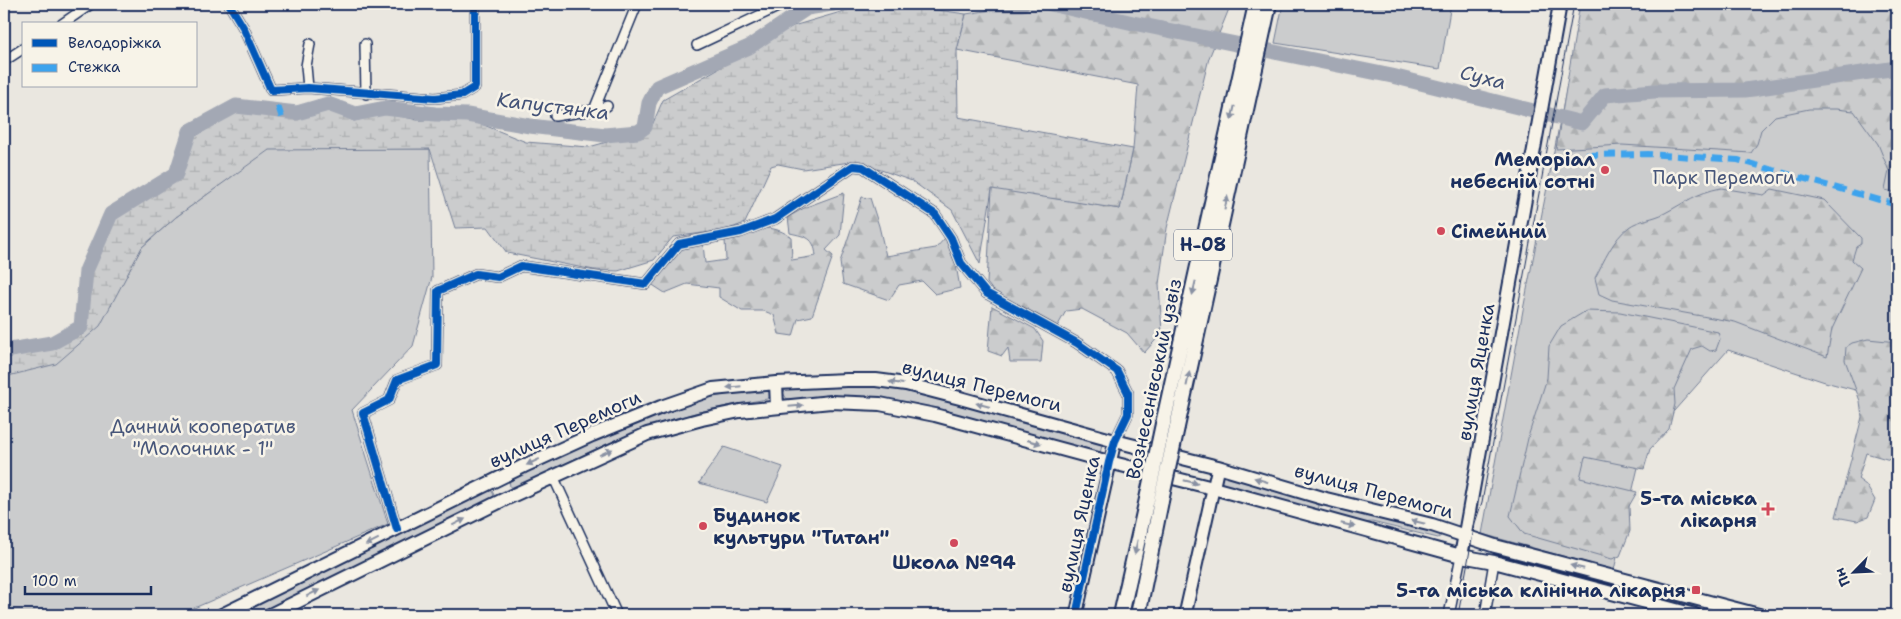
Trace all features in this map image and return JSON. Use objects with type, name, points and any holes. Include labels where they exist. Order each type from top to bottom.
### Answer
[{"type":"main road","name":"Вознесенівський узвіз","points":[[1256,4],[1257,29]]},
{"type":"main road","name":"Вознесенівський узвіз","points":[[1121,615],[1154,500],[1257,29],[1269,4]]},
{"type":"main road","name":"вулиця Яценка","points":[[1461,556],[1560,4]]},
{"type":"main road","name":"вулиця Перемоги","points":[[222,615],[496,480],[592,435],[661,407],[713,389],[776,383],[847,380],[876,380],[906,384],[1218,467],[1326,499],[1432,525],[1495,546],[1759,615]]},
{"type":"main road","points":[[776,383],[777,407]]},
{"type":"main road","name":"вулиця Перемоги","points":[[270,615],[505,499],[647,434],[740,411],[831,402],[880,404],[936,415],[1461,556],[1494,562],[1695,615]]},
{"type":"main road","points":[[496,480],[505,499]]},
{"type":"main road","points":[[1323,519],[1326,499]]},
{"type":"main road","name":"Вознесенівський узвіз","points":[[1138,615],[1154,500]]},
{"type":"main road","points":[[1621,597],[1626,580]]},
{"type":"street","points":[[65,22],[91,4]]},
{"type":"street","points":[[229,4],[242,27],[271,90],[308,88],[435,98],[462,96],[475,87],[475,4]]},
{"type":"street","points":[[594,110],[637,4]]},
{"type":"street","points":[[697,45],[784,4]]},
{"type":"street","points":[[308,88],[306,66],[310,44]]},
{"type":"street","points":[[365,44],[366,94]]},
{"type":"street","points":[[4,61],[22,49]]},
{"type":"street","points":[[555,116],[607,106]]},
{"type":"street","points":[[397,529],[362,413],[389,400],[397,380],[437,365],[438,291],[476,274],[498,277],[521,266],[646,284],[679,244],[740,232],[775,219],[853,166],[862,167],[935,214],[951,238],[961,263],[986,293],[1077,343],[1117,371],[1128,392],[1128,414],[1115,441]]},
{"type":"street","name":"вулиця Яценка","points":[[1076,615],[1115,441]]},
{"type":"street","points":[[1185,615],[1218,467]]},
{"type":"street","points":[[553,476],[617,615]]},
{"type":"street","name":"вулиця Яценка","points":[[1449,615],[1461,556]]},
{"type":"street","points":[[1486,615],[1494,562]]},
{"type":"green space","points":[[868,4],[894,4],[966,14],[957,50],[958,117],[1133,149],[1120,209],[992,189],[980,264],[952,210],[912,181],[850,162],[803,169],[778,164],[771,166],[745,223],[726,230],[673,237],[654,260],[618,271],[594,270],[507,253],[488,227],[455,228],[430,149],[269,150],[176,217],[142,247],[100,326],[56,364],[4,377],[4,359],[30,352],[53,349],[85,333],[90,277],[111,222],[181,176],[194,137],[236,112],[295,119],[329,109],[354,121],[386,113],[418,120],[469,119],[526,142],[589,147],[650,130],[663,100],[793,26]]},
{"type":"green space","points":[[1029,4],[1231,4],[1209,58],[1167,228],[1159,284],[1162,333],[1144,353],[1127,333],[1082,309],[1066,311],[1057,327],[994,292],[987,283],[992,188],[1120,209],[1133,149],[1138,85],[957,50],[966,14]]},
{"type":"green space","points":[[1283,4],[1451,4],[1440,69],[1275,43]]},
{"type":"green space","points":[[1580,4],[1897,4],[1897,193],[1885,190],[1889,171],[1878,144],[1854,111],[1809,109],[1775,116],[1761,130],[1757,144],[1751,153],[1622,145],[1556,149]]},
{"type":"green space","name":"Парк Перемоги","points":[[1583,4],[1897,4],[1897,401],[1825,382],[1728,350],[1643,446],[1614,570],[1482,534],[1523,310]]},
{"type":"green space","name":"Дачний кооператив \"Молочник - 1\"","points":[[266,148],[430,149],[432,277],[413,346],[352,410],[388,524],[178,615],[4,615],[4,373],[99,326],[142,247],[176,217]]},
{"type":"green space","points":[[1721,188],[1764,195],[1772,189],[1824,200],[1861,238],[1861,244],[1856,247],[1852,260],[1861,268],[1832,329],[1827,357],[1735,322],[1612,300],[1599,294],[1595,278],[1609,251],[1623,232],[1641,221],[1661,215],[1698,195]]},
{"type":"green space","points":[[844,193],[840,235],[826,250],[833,256],[812,316],[798,319],[793,336],[779,334],[774,315],[764,311],[742,311],[719,297],[719,288],[687,284],[665,293],[648,282],[667,267],[681,249],[703,244],[705,263],[726,260],[725,239],[750,230],[774,229],[791,237],[792,260],[816,256],[809,239],[790,233],[788,217],[806,207]]},
{"type":"green space","points":[[862,197],[870,198],[886,256],[936,248],[945,238],[953,248],[960,288],[935,294],[922,281],[899,285],[889,300],[843,284],[840,262]]},
{"type":"green space","points":[[992,306],[1035,329],[1043,341],[1041,362],[1010,362],[1008,348],[1002,356],[988,351]]},
{"type":"green space","points":[[1586,311],[1620,312],[1718,332],[1720,339],[1716,350],[1710,351],[1702,346],[1692,349],[1674,389],[1675,404],[1669,429],[1650,449],[1644,469],[1585,457],[1580,478],[1637,492],[1629,506],[1630,531],[1620,556],[1612,559],[1524,534],[1510,516],[1529,434],[1547,378],[1549,346],[1561,326]]},
{"type":"green space","points":[[1868,339],[1897,342],[1897,462],[1866,453],[1858,479],[1866,485],[1875,500],[1868,517],[1857,521],[1836,517],[1862,417],[1860,401],[1845,360],[1846,347],[1852,343]]},
{"type":"green space","points":[[835,385],[885,387],[924,394],[1103,442],[1100,453],[916,404],[835,397],[787,399],[783,393],[787,388]]},
{"type":"green space","points":[[766,389],[771,396],[767,399],[723,407],[659,423],[596,449],[514,489],[510,487],[509,479],[638,420],[684,404]]},
{"type":"green space","points":[[724,447],[783,467],[767,502],[699,483]]},
{"type":"green space","points":[[1228,475],[1317,501],[1318,510],[1220,484],[1219,479],[1222,476]]},
{"type":"green space","points":[[489,490],[494,495],[493,499],[256,615],[231,615]]},
{"type":"green space","points":[[1336,507],[1439,531],[1441,536],[1438,538],[1372,522],[1354,524],[1329,516],[1330,510]]},
{"type":"waterway","name":"Капустянка","points":[[4,351],[52,343],[81,327],[86,271],[111,214],[176,174],[190,131],[236,106],[297,113],[328,104],[355,114],[385,108],[435,114],[467,115],[530,126],[605,135],[638,132],[645,127],[649,103],[657,87],[749,47],[807,8],[833,4]]},
{"type":"waterway","name":"Суха","points":[[991,4],[1022,4]]},
{"type":"waterway","name":"Суха","points":[[1051,4],[1133,23],[1392,76],[1582,123],[1605,95],[1655,91],[1745,90],[1897,68]]},
{"type":"tram line","points":[[1458,615],[1475,523],[1482,502],[1574,4]]},
{"type":"marked path","points":[[278,106],[283,121]]},
{"type":"marked path","points":[[1586,155],[1648,154],[1738,160],[1897,205]]},
{"type":"cycle path","points":[[229,4],[243,27],[271,90],[308,88],[435,98],[462,95],[475,87],[475,4]]},
{"type":"cycle path","points":[[397,529],[363,413],[389,400],[397,380],[437,365],[438,291],[476,274],[498,277],[521,266],[646,284],[679,244],[741,232],[775,219],[853,166],[863,167],[935,214],[951,238],[961,263],[986,293],[1077,343],[1117,371],[1128,393],[1128,414],[1115,441],[1109,462],[1076,615]]},
{"type":"place","name":"Меморіал небесній сотні","points":[[1605,170]]},
{"type":"place","name":"Сімейний","points":[[1441,231]]},
{"type":"place","name":"5-та міська лікарня","points":[[1768,509]]},
{"type":"place","name":"Будинок культури \"Титан\"","points":[[703,526]]},
{"type":"place","name":"Школа №94","points":[[954,543]]},
{"type":"place","name":"5-та міська клінічна лікарня","points":[[1696,590]]}]
